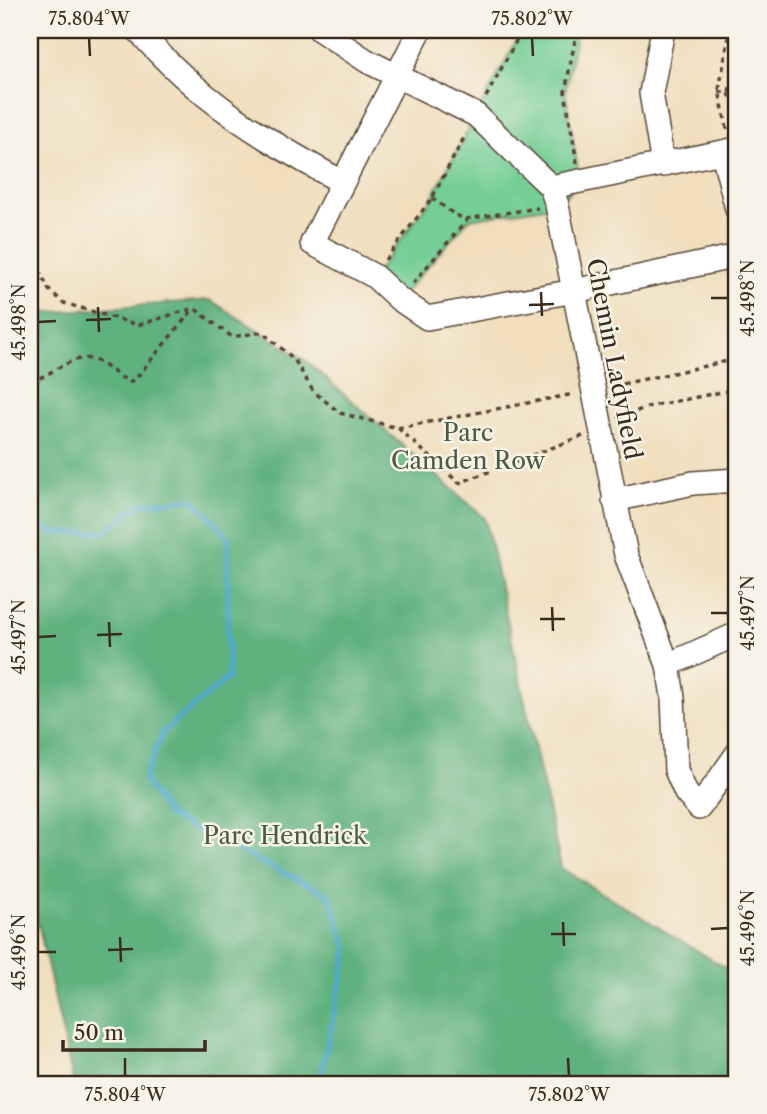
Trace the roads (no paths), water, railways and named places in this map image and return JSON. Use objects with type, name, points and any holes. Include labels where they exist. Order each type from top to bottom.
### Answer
[{"type":"street","points":[[138,30],[196,89],[247,128],[342,182]]},
{"type":"street","points":[[320,30],[367,61],[476,115],[554,196],[729,144],[737,209]]},
{"type":"street","points":[[421,30],[312,243],[354,263],[399,299],[427,317],[574,291],[737,256]]},
{"type":"street","points":[[663,30],[651,93],[663,164]]},
{"type":"street","name":"Chemin Ladyfield","points":[[554,196],[626,555],[668,664],[673,697],[676,770],[686,793],[699,808],[737,754]]},
{"type":"street","points":[[614,500],[693,483],[737,480]]},
{"type":"street","points":[[668,664],[737,634]]},
{"type":"waterway","points":[[30,512],[51,533],[105,532],[140,504],[193,499],[228,536],[228,678],[163,732],[144,780],[168,816],[329,895],[348,950],[322,1069],[323,1084]]},
{"type":"park label","name":"Parc Camden Row","points":[[468,447]]},
{"type":"park label","name":"Parc Hendrick","points":[[285,836]]}]
